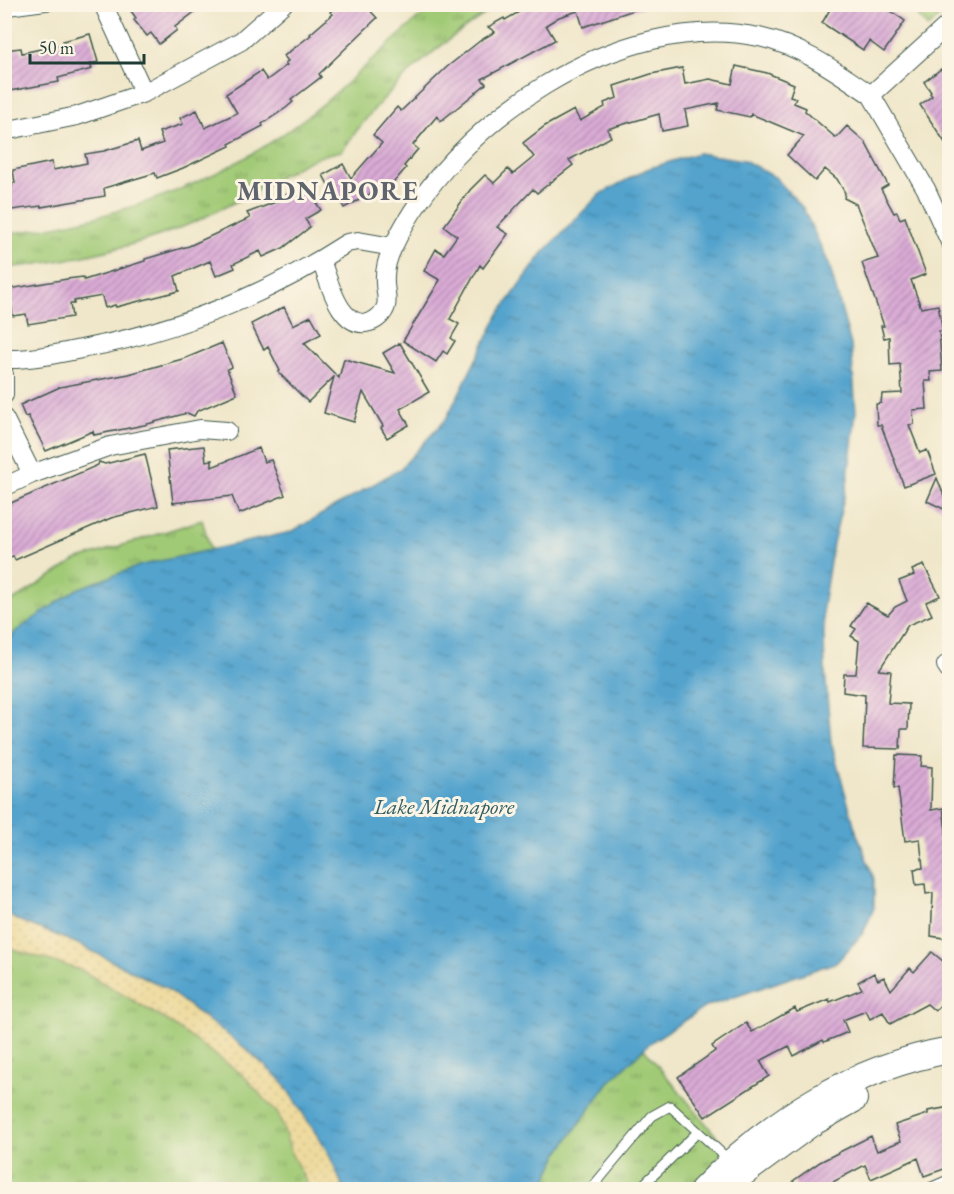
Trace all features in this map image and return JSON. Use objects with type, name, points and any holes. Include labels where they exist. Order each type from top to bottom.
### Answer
[{"type":"street","points":[[104,4],[144,93]]},
{"type":"street","points":[[4,131],[77,116],[144,93],[241,41],[283,4]]},
{"type":"street","points":[[871,95],[950,23]]},
{"type":"street","points":[[321,260],[342,312],[353,321],[368,323],[379,317],[386,306],[385,271],[388,258],[404,222],[444,170],[498,117],[560,76],[609,53],[641,42],[699,32],[759,37],[790,46],[815,58],[871,95],[926,189],[950,242]]},
{"type":"street","points":[[4,359],[62,353],[129,340],[207,315],[253,296],[321,260],[347,243],[358,241],[393,247]]},
{"type":"street","points":[[4,374],[4,395]]},
{"type":"street","points":[[4,418],[32,474]]},
{"type":"street","points":[[4,487],[32,474],[110,446],[200,429],[227,431]]},
{"type":"street","points":[[732,1175],[780,1122],[832,1091],[886,1067],[950,1050]]},
{"type":"street","points":[[703,1190],[732,1175],[810,1124],[856,1098],[905,1079],[950,1067]]},
{"type":"lane","points":[[4,11],[57,4]]},
{"type":"lane","points":[[590,1190],[652,1116],[670,1106],[698,1132],[732,1175]]},
{"type":"lane","points":[[638,1190],[698,1132]]},
{"type":"lane","points":[[925,1190],[950,1179]]},
{"type":"green space","points":[[435,4],[499,5],[454,36],[413,69],[376,108],[342,151],[331,153],[295,168],[208,216],[176,230],[104,252],[5,268],[5,234],[89,219],[130,207],[210,176],[247,157],[284,134],[318,108]]},
{"type":"green space","points":[[909,5],[949,5],[949,7],[928,28]]},
{"type":"green space","points":[[202,520],[211,551],[142,565],[5,644],[5,606],[76,560]]},
{"type":"green space","points":[[4,910],[245,1048],[344,1189],[5,1189]]},
{"type":"green space","points":[[644,1049],[727,1149],[694,1189],[542,1190],[560,1151],[608,1083]]},
{"type":"sand","points":[[4,910],[13,918],[76,943],[164,987],[245,1048],[282,1081],[328,1152],[344,1189],[310,1189],[292,1155],[279,1115],[242,1074],[166,1020],[81,970],[5,947]]},
{"type":"water","name":"Lake Midnapore","points":[[698,153],[744,160],[775,177],[803,208],[829,264],[851,345],[856,412],[847,485],[833,543],[823,606],[825,670],[831,742],[855,828],[874,879],[874,908],[863,933],[837,962],[705,1007],[651,1042],[608,1083],[560,1151],[542,1189],[344,1189],[328,1152],[282,1081],[245,1048],[164,987],[76,943],[13,918],[5,910],[5,644],[16,631],[77,589],[142,565],[291,532],[400,469],[446,419],[499,314],[543,253],[600,194],[647,169]]},
{"type":"building","points":[[126,4],[205,4],[175,27],[177,30],[159,44],[151,33],[147,36],[134,20],[136,18]]},
{"type":"building","points":[[338,4],[364,4],[377,18],[319,74],[321,77],[291,100],[293,102],[286,108],[262,124],[263,126],[229,144],[230,146],[183,168],[157,178],[155,173],[104,188],[105,196],[4,211],[4,188],[12,187],[12,183],[15,183],[13,170],[52,162],[53,170],[87,163],[85,154],[138,141],[141,151],[163,143],[159,132],[183,124],[180,118],[197,110],[205,128],[237,113],[226,94],[261,71],[267,80],[287,65],[285,63],[288,61],[284,56],[333,14],[330,12]]},
{"type":"building","points":[[533,4],[643,4],[643,7],[583,27],[578,11],[559,17],[546,25],[555,40],[482,79],[486,84],[441,121],[437,116],[413,145],[418,149],[404,166],[406,168],[382,196],[376,191],[344,208],[340,200],[337,201],[323,175],[343,164],[351,178],[382,143],[373,135],[397,107],[401,111],[447,67],[495,32],[488,27]]},
{"type":"building","points":[[833,4],[881,4],[905,21],[884,52],[869,41],[863,50],[822,23]]},
{"type":"building","points":[[90,34],[98,62],[90,64],[92,69],[58,78],[59,82],[4,92],[4,50],[21,48],[22,53],[64,44],[63,41]]},
{"type":"building","points":[[736,66],[767,73],[794,84],[790,96],[796,98],[794,103],[806,108],[805,111],[836,138],[847,126],[865,142],[888,185],[881,189],[894,213],[897,212],[900,219],[905,217],[926,274],[911,280],[921,308],[938,305],[943,331],[939,331],[942,371],[930,372],[931,381],[925,381],[927,409],[913,410],[914,424],[909,425],[920,453],[927,450],[936,474],[904,486],[881,425],[877,425],[876,404],[881,403],[882,394],[902,393],[900,364],[890,365],[889,337],[884,338],[881,326],[884,326],[862,263],[878,258],[856,204],[844,198],[845,193],[837,179],[825,169],[815,181],[787,155],[804,136],[751,114],[750,117],[717,110],[719,103],[685,110],[688,126],[662,131],[659,114],[607,129],[611,137],[569,160],[573,165],[537,193],[533,189],[497,227],[508,234],[483,268],[480,265],[450,319],[459,324],[451,338],[455,341],[447,354],[443,351],[436,362],[403,341],[440,280],[424,271],[436,249],[444,254],[457,236],[444,226],[470,190],[485,175],[494,183],[508,169],[513,174],[534,157],[523,143],[545,126],[574,110],[580,121],[605,107],[604,103],[617,98],[614,86],[651,74],[682,68],[685,84],[710,79],[732,84]]},
{"type":"building","points":[[941,69],[950,80],[950,150],[920,105],[932,96],[924,82]]},
{"type":"building","points":[[304,185],[321,210],[305,219],[310,227],[283,248],[263,257],[260,251],[233,264],[235,268],[216,276],[210,261],[175,276],[179,291],[116,307],[115,305],[105,308],[102,296],[74,301],[74,304],[70,304],[72,317],[28,324],[26,314],[13,316],[9,289],[83,277],[84,280],[189,246],[250,218],[247,213],[278,201]]},
{"type":"building","points":[[284,307],[293,325],[311,316],[321,334],[304,343],[339,378],[344,359],[395,373],[383,353],[400,343],[429,392],[400,409],[409,425],[387,438],[381,428],[383,426],[363,392],[354,422],[324,413],[334,377],[308,402],[278,372],[280,371],[268,347],[264,350],[251,324]]},
{"type":"building","points":[[222,343],[232,367],[227,369],[237,394],[197,411],[194,416],[187,413],[94,435],[93,431],[46,451],[20,405],[60,387],[129,374],[186,358]]},
{"type":"building","points":[[204,446],[206,461],[212,460],[212,467],[259,448],[264,462],[271,460],[285,495],[239,514],[232,496],[173,503],[167,450]]},
{"type":"building","points":[[145,454],[158,506],[111,518],[15,560],[13,556],[4,563],[4,506],[98,465],[99,462],[105,464]]},
{"type":"building","points":[[937,478],[950,511],[950,512],[927,501]]},
{"type":"building","points":[[924,565],[940,596],[926,602],[932,615],[908,625],[879,670],[891,671],[888,703],[909,704],[908,729],[901,729],[900,749],[863,748],[865,695],[843,692],[844,674],[856,674],[859,641],[851,636],[856,629],[851,626],[866,603],[888,615],[895,607],[907,601],[899,581],[914,575],[912,570]]},
{"type":"building","points":[[896,755],[922,756],[921,766],[932,767],[931,810],[943,808],[950,861],[950,939],[931,936],[933,893],[926,894],[925,884],[916,885],[914,869],[923,868],[920,839],[905,841],[898,788],[894,788]]},
{"type":"building","points":[[932,952],[950,967],[950,994],[935,1011],[927,1004],[890,1024],[883,1012],[870,1019],[866,1011],[843,1020],[848,1032],[824,1042],[823,1040],[794,1056],[789,1046],[760,1061],[769,1076],[705,1117],[678,1077],[715,1051],[712,1046],[746,1023],[752,1032],[795,1008],[797,1012],[829,999],[830,1002],[862,989],[858,982],[874,973],[878,980],[884,977],[891,990],[910,968],[914,972]]},
{"type":"building","points":[[950,1107],[950,1167],[924,1176],[918,1158],[871,1179],[865,1165],[829,1184],[833,1190],[799,1190],[793,1181],[820,1162],[871,1136],[877,1151],[901,1141],[895,1125],[928,1114],[928,1111]]},
{"type":"district","name":"MIDNAPORE","points":[[328,190]]}]
